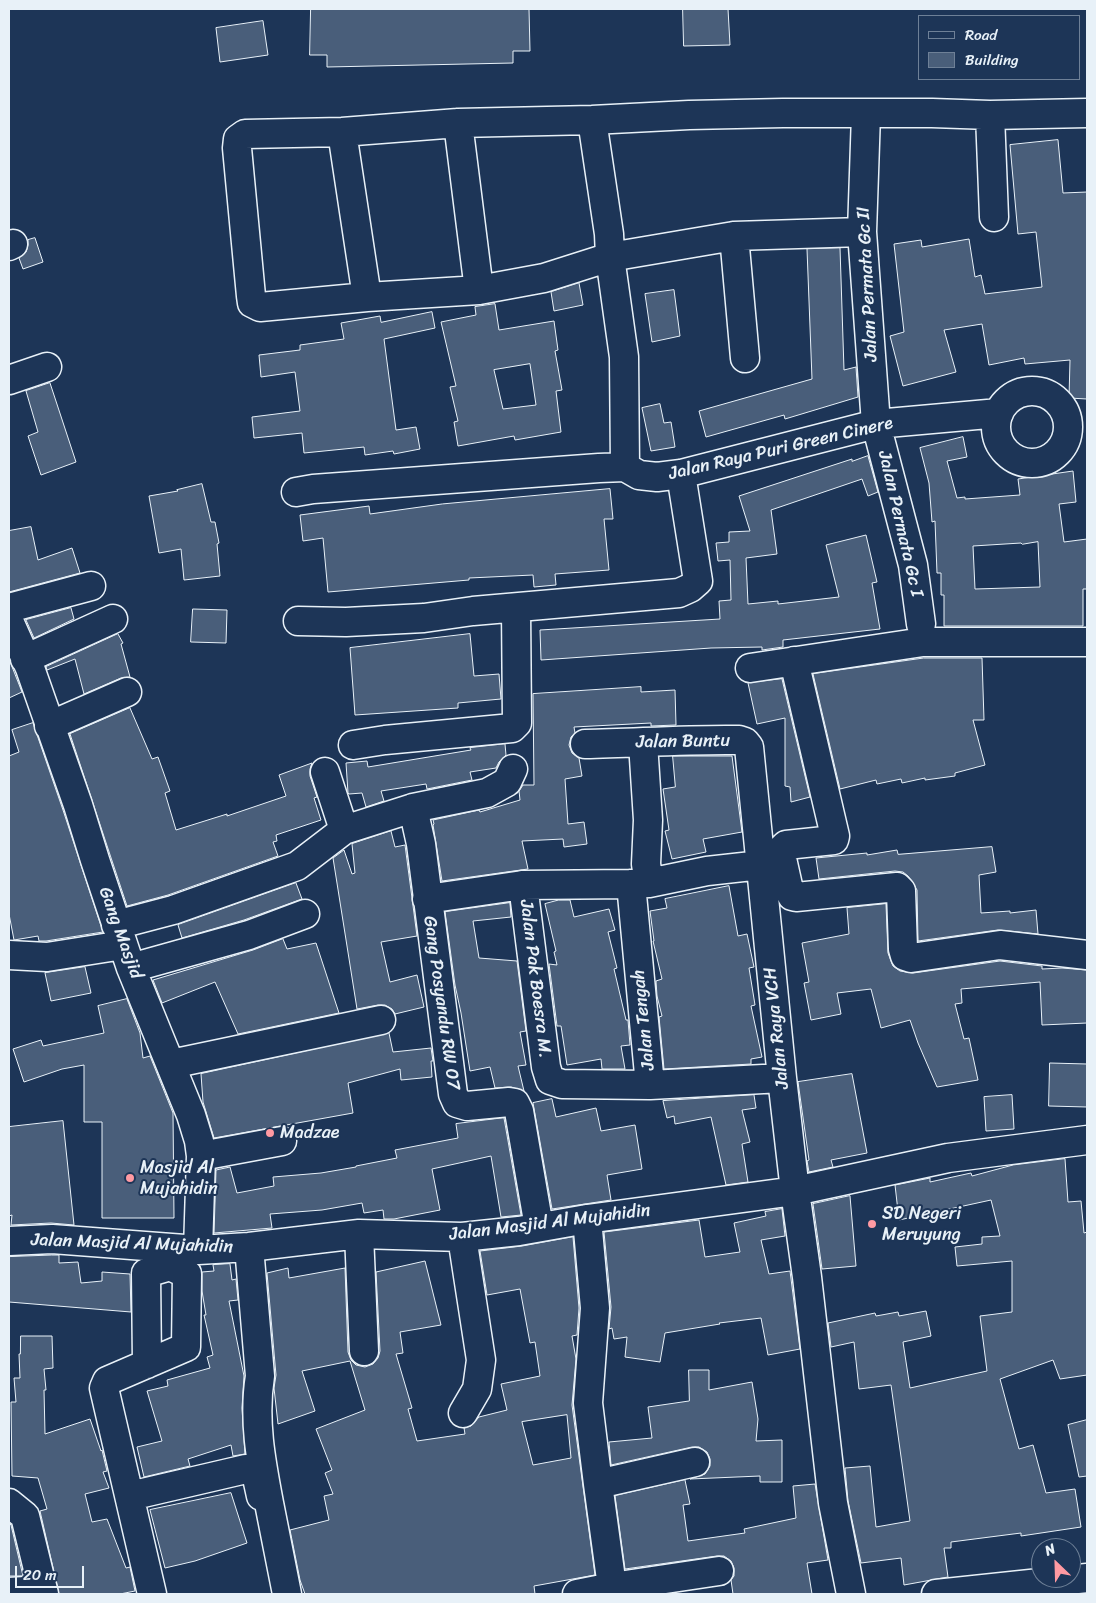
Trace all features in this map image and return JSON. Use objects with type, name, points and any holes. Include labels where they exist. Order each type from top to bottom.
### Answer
[{"type":"street","points":[[862,232],[734,236],[610,257],[544,278],[479,290],[367,297],[260,307],[252,303],[251,296],[237,148],[238,138],[245,134],[254,133],[342,132],[458,123],[592,120],[699,114],[932,113],[990,115],[1087,113]]},
{"type":"street","name":"Jalan Permata Gc II","points":[[866,114],[862,232],[876,424]]},
{"type":"street","points":[[990,115],[994,217]]},
{"type":"street","points":[[592,120],[609,234],[610,257],[624,357],[625,467]]},
{"type":"street","points":[[458,123],[479,290]]},
{"type":"street","points":[[342,132],[367,297]]},
{"type":"street","points":[[734,236],[745,358]]},
{"type":"street","points":[[9,380],[47,367]]},
{"type":"street","points":[[1033,391],[1047,394],[1059,403],[1078,429],[1056,454],[1044,461],[1031,463],[1017,460],[1006,452],[998,440],[996,427],[999,413],[1007,402],[1019,394],[1033,391]]},
{"type":"street","name":"Jalan Raya Puri Green Cinere","points":[[296,492],[313,489],[599,468],[625,467],[639,475],[657,477],[680,474],[876,424],[999,413]]},
{"type":"street","name":"Jalan Permata Gc I","points":[[876,424],[913,565],[921,624]]},
{"type":"street","points":[[298,621],[346,622],[424,618],[473,611],[679,593],[690,588],[698,581],[680,474]]},
{"type":"street","points":[[9,608],[90,586]]},
{"type":"street","points":[[353,745],[385,740],[512,728],[516,723],[516,608]]},
{"type":"street","points":[[25,659],[113,619]]},
{"type":"street","name":"Gang Masjid","points":[[9,621],[30,668],[78,805],[124,946],[191,1115],[199,1141],[201,1156],[198,1250]]},
{"type":"street","points":[[750,668],[923,642],[1087,642]]},
{"type":"street","points":[[794,661],[835,836],[834,840],[786,845],[782,849],[781,854],[792,896],[898,887],[901,890],[903,949],[905,956],[911,958],[1000,945],[1087,955]]},
{"type":"street","points":[[49,726],[127,692]]},
{"type":"street","name":"Jalan Buntu","points":[[586,744],[643,743],[698,739],[739,740],[745,742],[750,747],[761,865]]},
{"type":"street","name":"Jalan Tengah","points":[[643,743],[648,820],[646,864],[640,884],[650,1085],[782,1078]]},
{"type":"street","points":[[124,946],[173,910],[297,866],[344,830],[413,808],[487,793],[507,782],[513,770]]},
{"type":"street","points":[[325,772],[344,830]]},
{"type":"street","name":"Gang Posyandu RW 07","points":[[413,808],[421,844],[453,1094],[457,1103],[467,1106],[515,1103],[519,1111],[539,1227]]},
{"type":"street","name":"Jalan Pak Boesra M.","points":[[650,1085],[562,1084],[550,1080],[546,1067],[523,885],[640,884],[708,870],[761,865]]},
{"type":"street","name":"Jalan Raya VCH","points":[[761,865],[782,1078],[833,1504],[851,1594]]},
{"type":"street","points":[[427,899],[523,885]]},
{"type":"street","points":[[9,955],[47,957],[124,946],[249,934],[305,914]]},
{"type":"street","points":[[171,1064],[381,1020]]},
{"type":"street","name":"Jalan Masjid Al Mujahidin","points":[[9,1241],[52,1239],[198,1250],[250,1247],[359,1234],[462,1238],[795,1191],[948,1158],[1087,1140]]},
{"type":"street","points":[[201,1156],[282,1141]]},
{"type":"street","points":[[587,1219],[595,1308],[588,1403],[613,1590]]},
{"type":"street","points":[[359,1234],[364,1351]]},
{"type":"street","points":[[462,1238],[481,1360],[477,1389],[463,1413]]},
{"type":"street","points":[[250,1247],[260,1376],[256,1396],[256,1419],[262,1467],[287,1594]]},
{"type":"street","points":[[147,1364],[107,1382],[104,1388],[152,1594]]},
{"type":"street","points":[[598,1484],[695,1462]]},
{"type":"street","points":[[130,1496],[246,1469],[254,1470],[258,1482],[279,1594]]},
{"type":"street","points":[[9,1592],[44,1592],[14,1512]]},
{"type":"street","points":[[577,1594],[613,1590],[719,1572]]},
{"type":"street","points":[[936,1594],[1087,1578]]},
{"type":"building","points":[[311,9],[529,9],[530,51],[513,51],[513,63],[327,67],[327,55],[310,55]]},
{"type":"building","points":[[683,9],[728,9],[730,45],[684,46]]},
{"type":"building","points":[[263,21],[268,55],[220,62],[216,28]]},
{"type":"building","points":[[1058,140],[1063,193],[1087,192],[1087,399],[1069,398],[1070,360],[1025,364],[1024,358],[989,365],[982,324],[944,330],[956,372],[903,386],[890,336],[904,332],[894,244],[921,240],[922,247],[969,239],[975,277],[981,275],[985,294],[1042,287],[1036,232],[1018,234],[1010,145]]},
{"type":"building","points":[[35,238],[43,262],[23,269],[19,258],[26,252],[28,240]]},
{"type":"building","points":[[840,248],[844,370],[856,367],[858,397],[785,419],[784,415],[706,437],[699,411],[812,379],[807,249]]},
{"type":"building","points":[[579,283],[583,305],[554,311],[551,292]]},
{"type":"building","points":[[674,290],[680,336],[652,342],[645,294]]},
{"type":"building","points":[[495,304],[499,330],[554,321],[558,350],[555,351],[562,390],[556,391],[561,432],[515,440],[514,436],[458,446],[454,422],[458,421],[450,387],[456,386],[441,322],[476,315],[475,307]],"holes":[[[530,364],[536,405],[503,409],[494,370]]]},
{"type":"building","points":[[432,312],[435,328],[384,339],[396,430],[416,427],[420,449],[394,454],[393,451],[365,455],[364,447],[304,453],[302,433],[254,438],[252,417],[300,411],[295,372],[261,377],[259,355],[300,350],[300,345],[344,339],[341,323],[380,316],[381,322]]},
{"type":"building","points":[[50,383],[76,462],[41,475],[28,436],[38,432],[26,391]]},
{"type":"building","points":[[660,404],[664,423],[671,422],[675,447],[651,451],[642,408]]},
{"type":"building","points":[[963,437],[967,457],[947,461],[957,498],[1020,495],[1018,479],[1073,471],[1076,502],[1059,504],[1064,542],[1087,539],[1087,589],[1083,589],[1083,626],[944,626],[944,595],[941,595],[941,573],[937,573],[935,521],[932,522],[929,483],[920,448]],"holes":[[[1038,542],[1040,587],[975,589],[973,546]]]},
{"type":"building","points":[[868,456],[878,492],[868,496],[862,479],[771,510],[777,554],[746,558],[748,604],[778,601],[778,604],[839,597],[826,545],[866,535],[877,582],[872,583],[880,629],[783,640],[783,647],[762,650],[762,647],[711,648],[541,660],[540,630],[720,619],[719,601],[731,600],[730,560],[718,561],[716,543],[729,542],[729,532],[750,531],[739,496],[852,459],[852,461]]},
{"type":"building","points":[[202,484],[211,522],[215,522],[219,543],[217,544],[220,576],[184,580],[181,549],[159,553],[149,496],[178,491]]},
{"type":"building","points":[[610,489],[613,519],[604,519],[609,570],[555,574],[556,585],[534,587],[533,575],[469,578],[469,580],[328,592],[323,538],[303,541],[300,515],[369,506],[370,514],[442,504]]},
{"type":"building","points":[[31,527],[38,560],[72,548],[80,573],[9,592],[9,531]]},
{"type":"building","points":[[71,608],[74,619],[34,638],[26,620]]},
{"type":"building","points":[[193,609],[227,610],[226,643],[191,642]]},
{"type":"building","points":[[118,634],[123,643],[121,644],[130,677],[121,678],[84,694],[75,659],[47,670],[46,667]]},
{"type":"building","points":[[470,634],[474,676],[499,674],[501,699],[458,703],[458,708],[355,715],[350,648]]},
{"type":"building","points":[[924,658],[982,658],[984,720],[973,720],[985,765],[955,773],[955,776],[925,780],[925,778],[902,783],[901,779],[877,784],[876,780],[840,789],[813,674]]},
{"type":"building","points":[[9,659],[22,692],[9,698]]},
{"type":"building","points":[[782,679],[810,797],[791,802],[790,787],[785,786],[785,718],[757,724],[748,683]]},
{"type":"building","points":[[641,687],[641,692],[675,690],[676,725],[651,726],[651,723],[574,727],[575,733],[571,737],[569,745],[572,753],[579,758],[582,776],[565,779],[568,824],[584,822],[587,844],[564,847],[563,839],[522,841],[528,869],[442,881],[433,820],[479,810],[480,812],[520,800],[519,791],[523,785],[534,785],[533,694]]},
{"type":"building","points":[[130,708],[152,759],[158,757],[170,791],[165,793],[176,830],[227,814],[227,816],[286,796],[279,775],[312,763],[310,776],[317,797],[314,798],[321,820],[276,835],[277,841],[273,842],[278,856],[168,895],[127,906],[70,734]]},
{"type":"building","points":[[33,723],[103,932],[46,941],[39,941],[38,936],[14,940],[9,914],[9,756],[19,752],[12,730]]},
{"type":"building","points":[[505,744],[506,755],[496,768],[470,772],[472,780],[427,789],[426,784],[381,791],[384,801],[366,807],[362,793],[348,793],[346,763],[367,761],[368,767],[471,750],[470,748]]},
{"type":"building","points":[[673,756],[732,756],[742,832],[703,839],[706,852],[672,859],[665,831],[669,830],[663,789],[675,787]]},
{"type":"building","points":[[391,831],[395,847],[405,845],[417,936],[381,942],[390,982],[417,975],[424,1007],[395,1014],[392,1009],[385,1005],[357,1009],[333,858],[344,850],[352,874],[355,873],[352,844]]},
{"type":"building","points":[[992,847],[996,872],[979,875],[981,913],[1010,911],[1010,913],[1036,910],[1038,934],[998,930],[918,941],[917,890],[908,876],[903,872],[895,871],[819,879],[816,858],[867,853],[867,855],[897,850],[898,854]]},
{"type":"building","points":[[296,883],[302,899],[244,920],[182,938],[178,925]]},
{"type":"building","points":[[729,886],[738,936],[747,934],[754,967],[749,968],[755,1005],[751,1006],[762,1057],[751,1059],[751,1064],[664,1069],[659,1017],[662,1016],[657,996],[656,981],[662,979],[653,941],[650,911],[667,908],[665,899]]},
{"type":"building","points":[[559,900],[570,900],[574,917],[609,909],[615,930],[608,932],[617,968],[614,969],[626,1020],[628,1020],[630,1045],[621,1046],[625,1069],[602,1069],[601,1059],[567,1065],[561,1026],[557,1026],[549,964],[557,965],[554,952],[556,951],[545,904]]},
{"type":"building","points":[[510,903],[511,917],[473,921],[479,958],[517,961],[526,1031],[520,1032],[526,1065],[518,1066],[524,1091],[511,1087],[495,1088],[490,1067],[470,1071],[445,912]]},
{"type":"building","points":[[886,904],[888,953],[893,966],[900,971],[913,973],[1000,961],[1042,966],[1042,969],[1087,970],[1087,1023],[1042,1025],[1040,982],[961,989],[962,1003],[955,1004],[964,1039],[969,1038],[978,1080],[937,1087],[910,1020],[881,1028],[871,989],[837,993],[841,1014],[811,1020],[804,983],[809,982],[802,943],[849,934],[847,908]]},
{"type":"building","points":[[283,939],[287,949],[316,943],[339,1013],[238,1034],[215,982],[162,1003],[153,980]]},
{"type":"building","points":[[85,967],[91,993],[51,1001],[45,973]]},
{"type":"building","points":[[127,999],[140,1033],[143,1058],[150,1056],[173,1113],[174,1218],[102,1218],[102,1122],[84,1122],[84,1065],[62,1069],[24,1082],[13,1049],[41,1040],[43,1046],[104,1033],[98,1006]]},
{"type":"building","points":[[389,1033],[393,1052],[431,1048],[433,1061],[431,1061],[432,1077],[401,1080],[400,1069],[348,1083],[353,1113],[214,1138],[203,1102],[201,1074]]},
{"type":"building","points":[[1050,1063],[1087,1064],[1087,1107],[1049,1106]]},
{"type":"building","points":[[852,1074],[867,1153],[831,1160],[833,1167],[809,1172],[798,1082]]},
{"type":"building","points":[[754,1095],[756,1108],[742,1110],[750,1142],[742,1144],[748,1182],[726,1185],[711,1117],[675,1124],[674,1116],[667,1118],[663,1101]]},
{"type":"building","points":[[1012,1095],[1014,1129],[986,1131],[984,1097]]},
{"type":"building","points":[[552,1099],[556,1117],[596,1108],[601,1131],[635,1125],[642,1169],[607,1175],[611,1200],[552,1209],[533,1103]]},
{"type":"building","points":[[504,1118],[521,1215],[501,1217],[491,1156],[432,1169],[440,1210],[394,1219],[384,1219],[383,1210],[364,1213],[362,1203],[322,1210],[270,1214],[272,1228],[214,1233],[216,1170],[230,1167],[237,1193],[274,1186],[273,1177],[321,1173],[397,1158],[395,1150],[458,1138],[456,1124]]},
{"type":"building","points":[[63,1121],[74,1225],[51,1223],[11,1225],[12,1215],[9,1216],[9,1127]]},
{"type":"building","points":[[1065,1159],[1068,1202],[1081,1201],[1084,1233],[1087,1232],[1087,1375],[1060,1379],[1053,1360],[1000,1379],[1019,1449],[1033,1445],[1046,1493],[1075,1489],[1081,1527],[1021,1536],[1021,1533],[951,1542],[951,1548],[944,1548],[948,1577],[904,1585],[901,1558],[861,1563],[848,1501],[845,1468],[870,1466],[876,1527],[910,1521],[891,1385],[859,1389],[854,1342],[831,1347],[828,1323],[875,1313],[876,1316],[898,1312],[899,1316],[926,1311],[931,1336],[903,1342],[910,1388],[987,1371],[980,1316],[1012,1312],[1012,1261],[957,1266],[955,1247],[982,1244],[982,1237],[1000,1236],[991,1200],[899,1220],[895,1185],[930,1178],[930,1182],[971,1173],[972,1176],[1013,1165]]},
{"type":"building","points":[[850,1196],[856,1266],[822,1269],[813,1204]]},
{"type":"building","points":[[782,1209],[785,1236],[761,1240],[769,1274],[790,1271],[800,1349],[768,1355],[761,1318],[719,1323],[665,1333],[660,1362],[625,1357],[627,1337],[614,1339],[612,1328],[609,1329],[611,1307],[604,1232],[699,1220],[705,1257],[740,1252],[734,1223],[766,1216],[765,1212]]},
{"type":"building","points":[[573,1237],[579,1308],[577,1335],[572,1336],[576,1359],[572,1405],[595,1575],[534,1586],[535,1594],[305,1594],[300,1580],[290,1530],[329,1520],[324,1496],[333,1494],[325,1473],[332,1470],[316,1429],[365,1410],[350,1361],[302,1371],[315,1411],[278,1424],[274,1388],[276,1375],[267,1273],[288,1268],[289,1278],[345,1268],[348,1352],[351,1360],[356,1365],[365,1367],[373,1364],[378,1358],[380,1351],[376,1272],[425,1261],[441,1325],[400,1332],[403,1353],[396,1354],[412,1408],[408,1409],[417,1441],[465,1434],[464,1428],[471,1426],[479,1417],[507,1410],[501,1384],[540,1376],[535,1342],[530,1343],[520,1289],[487,1295],[480,1251]],"holes":[[[567,1415],[571,1458],[533,1465],[522,1422]]]},
{"type":"building","points":[[59,1255],[59,1263],[78,1262],[81,1283],[102,1281],[102,1272],[130,1274],[131,1312],[9,1302],[9,1257]]},
{"type":"building","points":[[230,1264],[232,1280],[236,1279],[238,1300],[229,1301],[244,1376],[242,1408],[245,1454],[233,1456],[231,1445],[188,1459],[190,1466],[144,1477],[137,1447],[162,1441],[147,1391],[168,1386],[167,1380],[210,1368],[207,1357],[213,1355],[204,1315],[206,1315],[202,1291],[202,1272],[214,1271],[213,1265]]},
{"type":"building","points":[[21,1336],[52,1336],[53,1368],[44,1369],[46,1390],[44,1390],[45,1434],[90,1419],[102,1450],[107,1471],[103,1472],[109,1488],[85,1494],[92,1522],[107,1519],[126,1568],[130,1567],[135,1591],[120,1594],[59,1594],[40,1511],[47,1509],[38,1478],[12,1476],[11,1402],[16,1402],[14,1378],[20,1378],[19,1354]]},
{"type":"building","points":[[689,1370],[709,1370],[709,1390],[752,1382],[758,1419],[756,1441],[782,1440],[782,1482],[760,1482],[760,1476],[690,1479],[705,1474],[710,1466],[707,1452],[699,1447],[611,1465],[609,1442],[652,1438],[648,1407],[689,1401]]},
{"type":"building","points":[[1087,1420],[1087,1476],[1079,1477],[1068,1425]]},
{"type":"building","points":[[685,1480],[690,1504],[683,1505],[688,1541],[745,1533],[744,1529],[796,1518],[793,1486],[815,1484],[828,1560],[807,1563],[812,1594],[733,1594],[731,1580],[734,1576],[734,1568],[731,1561],[724,1556],[625,1569],[615,1496]]},
{"type":"building","points":[[231,1493],[247,1543],[195,1561],[165,1568],[150,1510]]},
{"type":"building","points":[[9,1523],[11,1525],[23,1576],[9,1576]]},
{"type":"place","name":"Madzae","points":[[270,1133]]},
{"type":"place","name":"Masjid Al Mujahidin","points":[[130,1178]]},
{"type":"place","name":"SD Negeri Meruyung","points":[[872,1224]]}]
